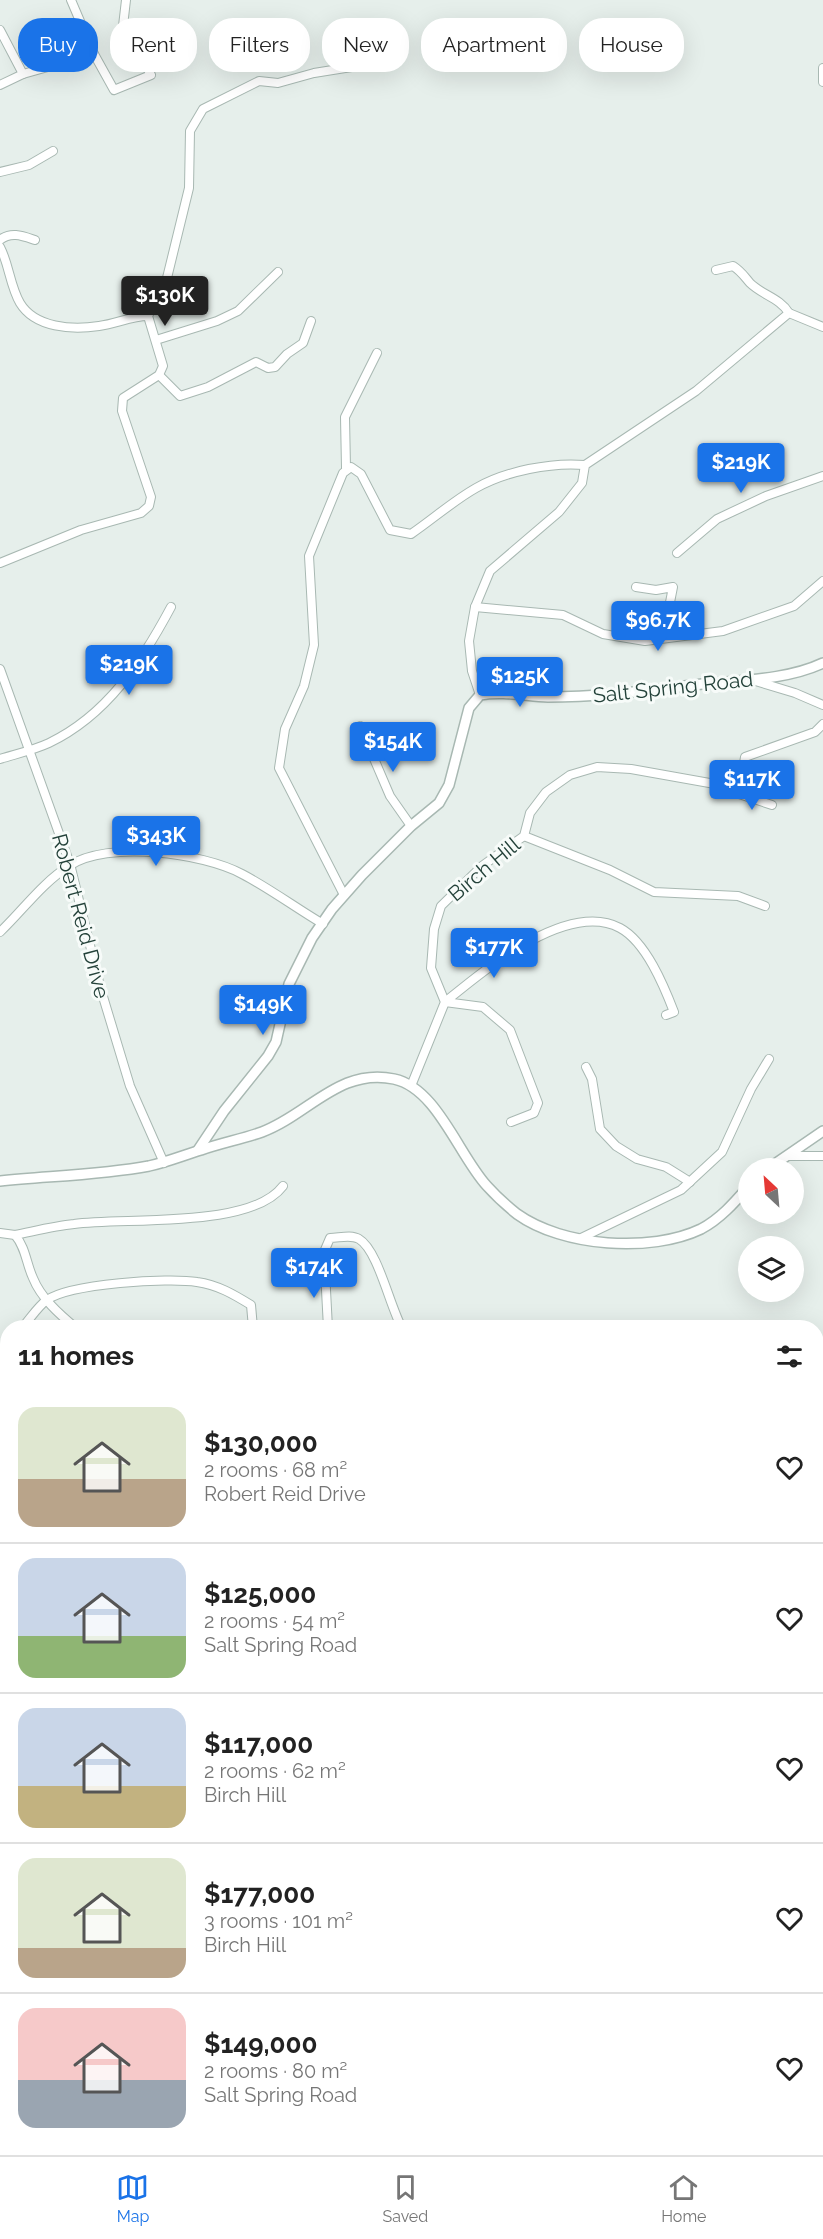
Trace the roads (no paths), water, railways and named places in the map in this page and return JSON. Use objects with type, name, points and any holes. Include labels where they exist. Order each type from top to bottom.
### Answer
[{"type":"street","points":[[71,0],[79,18]]},
{"type":"street","points":[[98,61],[114,90],[151,75],[123,26],[126,0]]},
{"type":"street","points":[[0,30],[23,74]]},
{"type":"street","points":[[823,68],[823,82]]},
{"type":"street","points":[[0,85],[30,72]]},
{"type":"street","points":[[0,563],[81,530],[141,513],[149,506],[151,497],[122,411],[123,398],[159,375],[164,366],[148,316],[166,282],[189,188],[190,131],[203,109],[259,81],[278,83],[326,72]]},
{"type":"street","points":[[0,172],[29,165],[53,151]]},
{"type":"street","points":[[0,240],[4,236],[18,235],[34,240]]},
{"type":"street","points":[[0,247],[19,301],[28,314],[42,322],[81,327],[101,326],[134,316],[148,316]]},
{"type":"street","points":[[716,270],[733,266],[741,271],[751,284],[784,305],[789,312],[823,327]]},
{"type":"street","points":[[156,340],[217,321],[237,311],[278,272]]},
{"type":"street","points":[[346,468],[351,467],[361,474],[390,530],[411,534],[477,487],[495,479],[566,464],[585,465],[696,391],[789,312]]},
{"type":"street","points":[[159,375],[180,396],[208,387],[256,362],[268,368],[275,367],[287,354],[303,343],[311,321]]},
{"type":"street","points":[[344,895],[279,768],[285,729],[304,686],[314,645],[309,556],[346,468],[345,417],[377,353]]},
{"type":"street","points":[[198,1150],[276,1042],[297,963],[323,924],[344,895],[411,826],[439,803],[449,785],[469,708],[480,695],[472,671],[469,641],[475,607],[490,571],[559,512],[582,483],[585,465]]},
{"type":"street","points":[[677,553],[717,519],[766,496],[823,476]]},
{"type":"street","points":[[475,607],[563,615],[603,634],[645,641],[723,631],[794,606],[823,581]]},
{"type":"street","points":[[636,587],[656,590],[673,587],[663,638]]},
{"type":"street","points":[[0,759],[46,745],[82,725],[114,695],[147,654],[171,608]]},
{"type":"street","name":"Salt Spring Road","points":[[480,695],[498,692],[546,697],[616,695],[750,680],[811,669],[823,663]]},
{"type":"street","name":"Robert Reid Drive","points":[[0,669],[70,864],[100,990],[130,1086],[164,1163]]},
{"type":"street","points":[[750,680],[795,693],[823,705]]},
{"type":"street","points":[[739,794],[746,757],[806,736],[823,724]]},
{"type":"street","points":[[360,726],[390,796],[411,826]]},
{"type":"street","name":"Birch Hill","points":[[445,1002],[430,968],[434,928],[441,906],[482,866],[524,836],[530,813],[546,792],[570,775],[597,767],[686,778],[772,805]]},
{"type":"street","points":[[524,836],[610,870],[654,892],[738,897],[765,906]]},
{"type":"street","points":[[0,932],[70,864],[95,855],[136,852],[211,862],[242,874],[323,924]]},
{"type":"street","points":[[411,1086],[445,1002],[536,935],[574,925],[598,923],[620,928],[643,951],[663,983],[674,1012],[666,1015]]},
{"type":"street","points":[[445,1002],[483,1007],[510,1030],[538,1103],[534,1113],[511,1122]]},
{"type":"street","points":[[581,1238],[681,1190],[722,1152],[750,1089],[769,1059]]},
{"type":"street","points":[[586,1067],[592,1079],[600,1129],[616,1146],[637,1159],[666,1167],[690,1182]]},
{"type":"street","points":[[0,1181],[164,1163],[198,1150],[263,1131],[295,1115],[331,1090],[360,1078],[395,1079],[411,1086],[425,1097],[486,1185],[518,1215],[558,1232],[624,1244],[681,1237],[702,1228],[723,1214],[738,1198]]},
{"type":"street","points":[[785,1158],[823,1131]]},
{"type":"street","points":[[788,1156],[823,1156]]},
{"type":"street","points":[[0,1233],[15,1235],[75,1224],[229,1215],[276,1196],[283,1185]]},
{"type":"street","points":[[15,1235],[22,1243],[33,1280],[47,1300],[66,1320]]},
{"type":"street","points":[[328,1320],[324,1252],[330,1238],[351,1237],[358,1239],[367,1247],[385,1283],[398,1320]]},
{"type":"street","points":[[29,1320],[47,1300],[70,1290],[151,1281],[195,1281],[221,1287],[251,1305],[252,1320]]}]
